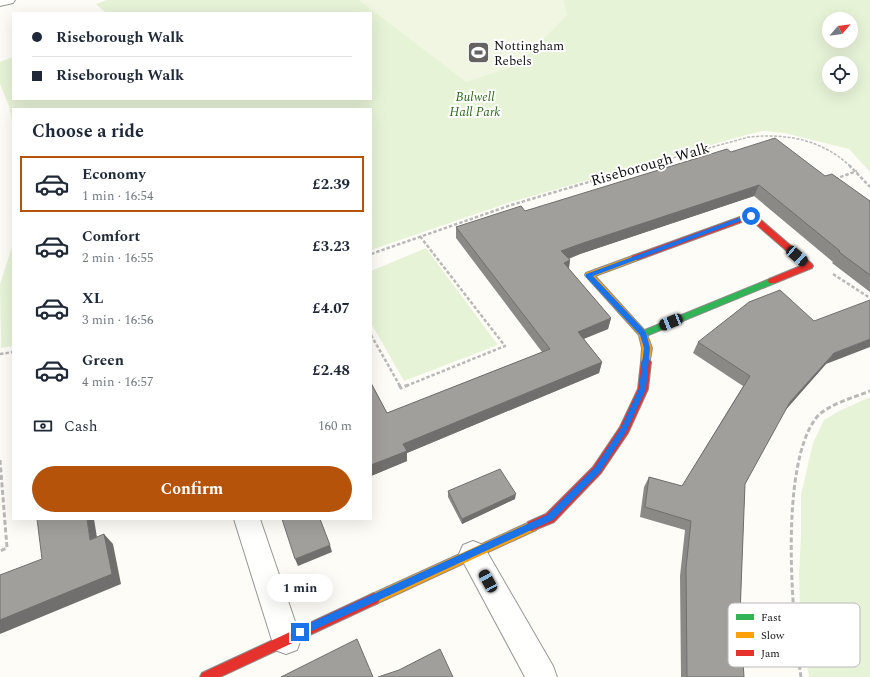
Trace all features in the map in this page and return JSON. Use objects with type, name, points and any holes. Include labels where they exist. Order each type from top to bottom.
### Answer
[{"type":"street","points":[[0,2],[8,0]]},
{"type":"street","points":[[206,677],[550,518],[597,470],[624,430],[643,389],[647,348],[643,334],[588,275],[751,216],[809,266],[643,334]]},
{"type":"street","points":[[247,520],[286,639]]},
{"type":"street","points":[[473,554],[542,677]]},
{"type":"path","name":"Riseborough Walk","points":[[372,254],[419,235],[514,203],[749,137],[766,134],[784,135],[821,145],[857,171],[870,187]]},
{"type":"path","points":[[828,182],[857,171]]},
{"type":"path","points":[[514,203],[519,209]]},
{"type":"path","points":[[372,337],[400,388],[505,346],[419,235]]},
{"type":"path","points":[[809,266],[835,275],[870,298]]},
{"type":"path","points":[[0,354],[12,352]]},
{"type":"path","points":[[792,603],[792,522],[794,489],[805,439],[817,417],[834,406],[870,391]]},
{"type":"path","points":[[0,460],[7,548],[0,551]]},
{"type":"path","points":[[800,667],[801,677]]},
{"type":"green space","name":"Bulwell Hall Park","points":[[107,0],[870,0],[870,172],[849,149],[784,133],[764,131],[508,203],[372,250],[372,108],[12,108],[12,122],[9,106],[0,84],[0,62],[12,57],[12,100],[372,100],[372,12],[105,12],[96,4]]},
{"type":"green space","name":"Nottingham Rebels","points":[[359,0],[564,0],[567,15],[518,65],[466,82]]},
{"type":"green space","points":[[12,247],[12,346],[1,348],[0,284]]},
{"type":"green space","points":[[426,248],[498,345],[404,381],[372,325],[372,271]]},
{"type":"green space","points":[[870,397],[870,677],[809,677],[807,667],[860,667],[860,603],[800,603],[799,576],[801,495],[813,443],[824,420],[839,411]]},
{"type":"building","points":[[775,138],[825,176],[832,174],[870,201],[870,275],[839,252],[840,251],[759,185],[561,251],[570,260],[564,263],[611,318],[578,332],[602,362],[403,444],[407,451],[372,465],[372,385],[387,413],[550,349],[456,227],[521,206],[525,211],[727,149],[731,152]]},
{"type":"building","points":[[780,290],[814,321],[870,300],[870,339],[834,353],[790,402],[745,484],[740,603],[728,603],[728,667],[743,667],[744,677],[687,677],[686,568],[691,521],[645,507],[649,477],[682,486],[750,376],[698,342],[749,302]]},
{"type":"building","points":[[500,469],[516,494],[462,519],[448,491]]},
{"type":"building","points":[[37,520],[87,520],[90,540],[104,534],[112,574],[0,620],[0,575],[42,559]]},
{"type":"building","points":[[282,520],[320,520],[330,545],[295,559]]},
{"type":"building","points":[[357,639],[373,677],[281,677]]},
{"type":"building","points":[[440,649],[453,677],[378,677],[399,670]]},
{"type":"traffic: fast","points":[[643,334],[772,281]]},
{"type":"traffic: slow","points":[[635,258],[589,275],[643,334],[647,348],[646,362]]},
{"type":"traffic: slow","points":[[374,599],[532,526]]},
{"type":"traffic: jam","points":[[635,258],[751,216],[809,266],[772,281]]},
{"type":"traffic: jam","points":[[532,526],[550,518],[597,470],[624,430],[643,389],[646,362]]},
{"type":"traffic: jam","points":[[206,677],[374,599]]},
{"type":"place","name":"Nottingham Rebels","points":[[479,52]]},
{"type":"route","points":[[300,632],[550,518],[597,470],[624,430],[643,389],[647,348],[643,334],[588,275],[751,216]]}]
